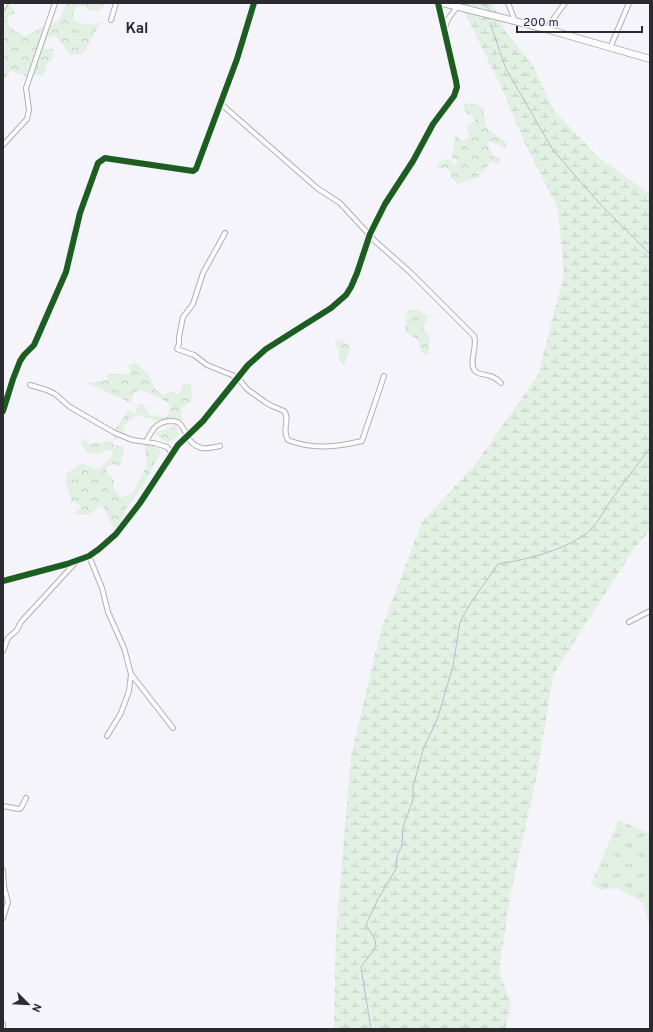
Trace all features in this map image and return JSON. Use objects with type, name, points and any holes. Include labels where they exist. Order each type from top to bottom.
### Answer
[{"type":"main road","points":[[443,3],[546,29],[650,59]]},
{"type":"street","points":[[3,8],[6,3]]},
{"type":"street","points":[[3,145],[27,119],[29,110],[26,88],[55,3]]},
{"type":"street","points":[[111,20],[116,3]]},
{"type":"street","points":[[3,411],[20,361],[34,345],[66,272],[80,213],[98,163],[105,158],[193,171],[196,169],[200,162],[204,146],[237,59],[254,3]]},
{"type":"street","points":[[3,581],[78,560],[99,550],[116,534],[140,503],[172,453],[203,421],[248,364],[266,349],[284,337],[297,331],[336,305],[346,295],[352,287],[370,234],[386,204],[413,161],[433,124],[454,96],[456,91],[456,81],[438,3]]},
{"type":"street","points":[[508,3],[515,21]]},
{"type":"street","points":[[546,29],[565,3]]},
{"type":"street","points":[[610,48],[629,3]]},
{"type":"street","points":[[444,28],[448,19],[457,7]]},
{"type":"street","points":[[220,104],[308,178],[317,188],[340,202],[382,248],[412,273],[474,336],[476,344],[473,365],[475,371],[492,376],[501,383]]},
{"type":"street","points":[[225,233],[203,273],[193,304],[183,317],[177,349],[191,354],[207,365],[232,374],[238,378],[247,389],[272,406],[284,410],[287,415],[285,433],[288,440],[320,448],[344,446],[362,441],[384,376]]},
{"type":"street","points":[[30,385],[55,394],[70,407],[115,433],[132,440],[167,447],[172,453]]},
{"type":"street","points":[[146,442],[152,430],[158,424],[173,421],[179,423],[191,442],[202,448],[220,446]]},
{"type":"street","points":[[89,556],[102,588],[111,619],[124,648],[131,674],[129,691],[121,713],[107,736]]},
{"type":"street","points":[[3,651],[8,638],[17,630],[21,622],[78,560]]},
{"type":"street","points":[[629,622],[650,611]]},
{"type":"street","points":[[131,674],[173,728]]},
{"type":"street","points":[[3,806],[19,809],[26,798]]},
{"type":"street","points":[[3,870],[4,888],[8,902],[3,918]]},
{"type":"street","points":[[3,1024],[3,1029]]},
{"type":"green space","points":[[3,3],[9,3],[15,13],[8,16],[7,23],[15,31],[25,36],[51,23],[58,22],[67,3],[104,3],[100,11],[90,10],[83,5],[76,7],[73,13],[74,20],[84,25],[101,22],[83,54],[71,55],[55,35],[47,38],[44,49],[53,49],[52,60],[47,64],[44,75],[26,76],[11,71],[3,80]]},
{"type":"green space","points":[[460,3],[492,3],[505,31],[533,65],[553,109],[599,158],[650,194],[650,530],[633,550],[553,675],[537,774],[510,897],[499,970],[511,1005],[505,1029],[334,1029],[336,934],[351,756],[381,630],[422,522],[474,466],[538,375],[564,274],[558,209],[523,139],[504,93]]},
{"type":"green space","points":[[464,103],[483,107],[486,127],[505,141],[507,145],[505,148],[491,141],[486,144],[490,147],[492,155],[500,159],[501,162],[497,164],[491,162],[478,177],[458,184],[450,176],[450,171],[445,168],[437,168],[441,161],[449,159],[454,166],[457,165],[457,160],[452,158],[451,154],[454,148],[454,139],[457,136],[462,141],[469,137],[467,127],[468,124],[475,121],[474,117],[467,114],[463,108]]},
{"type":"green space","points":[[408,310],[418,310],[428,316],[423,328],[430,337],[428,355],[421,352],[418,340],[405,331]]},
{"type":"green space","points":[[338,339],[348,344],[350,348],[344,365],[339,360],[339,350],[335,343]]},
{"type":"green space","points":[[136,363],[148,373],[156,390],[163,395],[171,392],[179,394],[183,384],[191,384],[192,401],[182,408],[181,420],[175,418],[161,422],[139,415],[129,420],[124,426],[125,434],[114,440],[114,430],[129,409],[130,413],[136,413],[138,404],[144,404],[149,414],[165,418],[169,412],[169,403],[147,392],[139,390],[133,394],[131,403],[87,383],[107,380],[108,374],[130,374],[129,365]]},
{"type":"green space","points":[[176,426],[179,435],[168,443],[154,433]]},
{"type":"green space","points":[[83,439],[91,444],[110,441],[114,445],[124,447],[121,466],[113,464],[107,467],[106,472],[114,479],[114,488],[120,497],[132,494],[147,465],[144,442],[154,446],[161,452],[144,485],[127,507],[116,531],[102,504],[89,515],[73,514],[81,508],[79,504],[71,502],[71,497],[65,481],[68,472],[82,463],[98,470],[111,458],[113,452],[107,449],[99,455],[87,452],[81,443]]},
{"type":"green space","points":[[619,820],[650,834],[650,927],[643,903],[618,888],[600,890],[591,884]]},
{"type":"waterway","points":[[482,3],[492,12]]},
{"type":"waterway","points":[[490,23],[506,69],[553,150],[600,204],[650,254]]},
{"type":"waterway","points":[[371,1029],[361,967],[376,947],[375,939],[366,925],[378,899],[396,869],[397,856],[402,845],[403,827],[413,800],[413,787],[423,750],[438,717],[453,666],[460,622],[470,604],[498,564],[521,560],[560,548],[582,536],[591,529],[650,448]]},
{"type":"cycle path","points":[[3,411],[20,361],[34,345],[66,272],[80,213],[98,163],[105,158],[193,171],[196,169],[237,59],[254,3]]},
{"type":"cycle path","points":[[3,581],[67,564],[89,556],[99,549],[116,534],[140,503],[178,445],[203,421],[248,365],[266,349],[331,308],[346,295],[357,273],[370,234],[385,204],[413,161],[433,124],[454,96],[457,87],[438,3]]},
{"type":"district","name":"Kal","points":[[137,29]]}]
